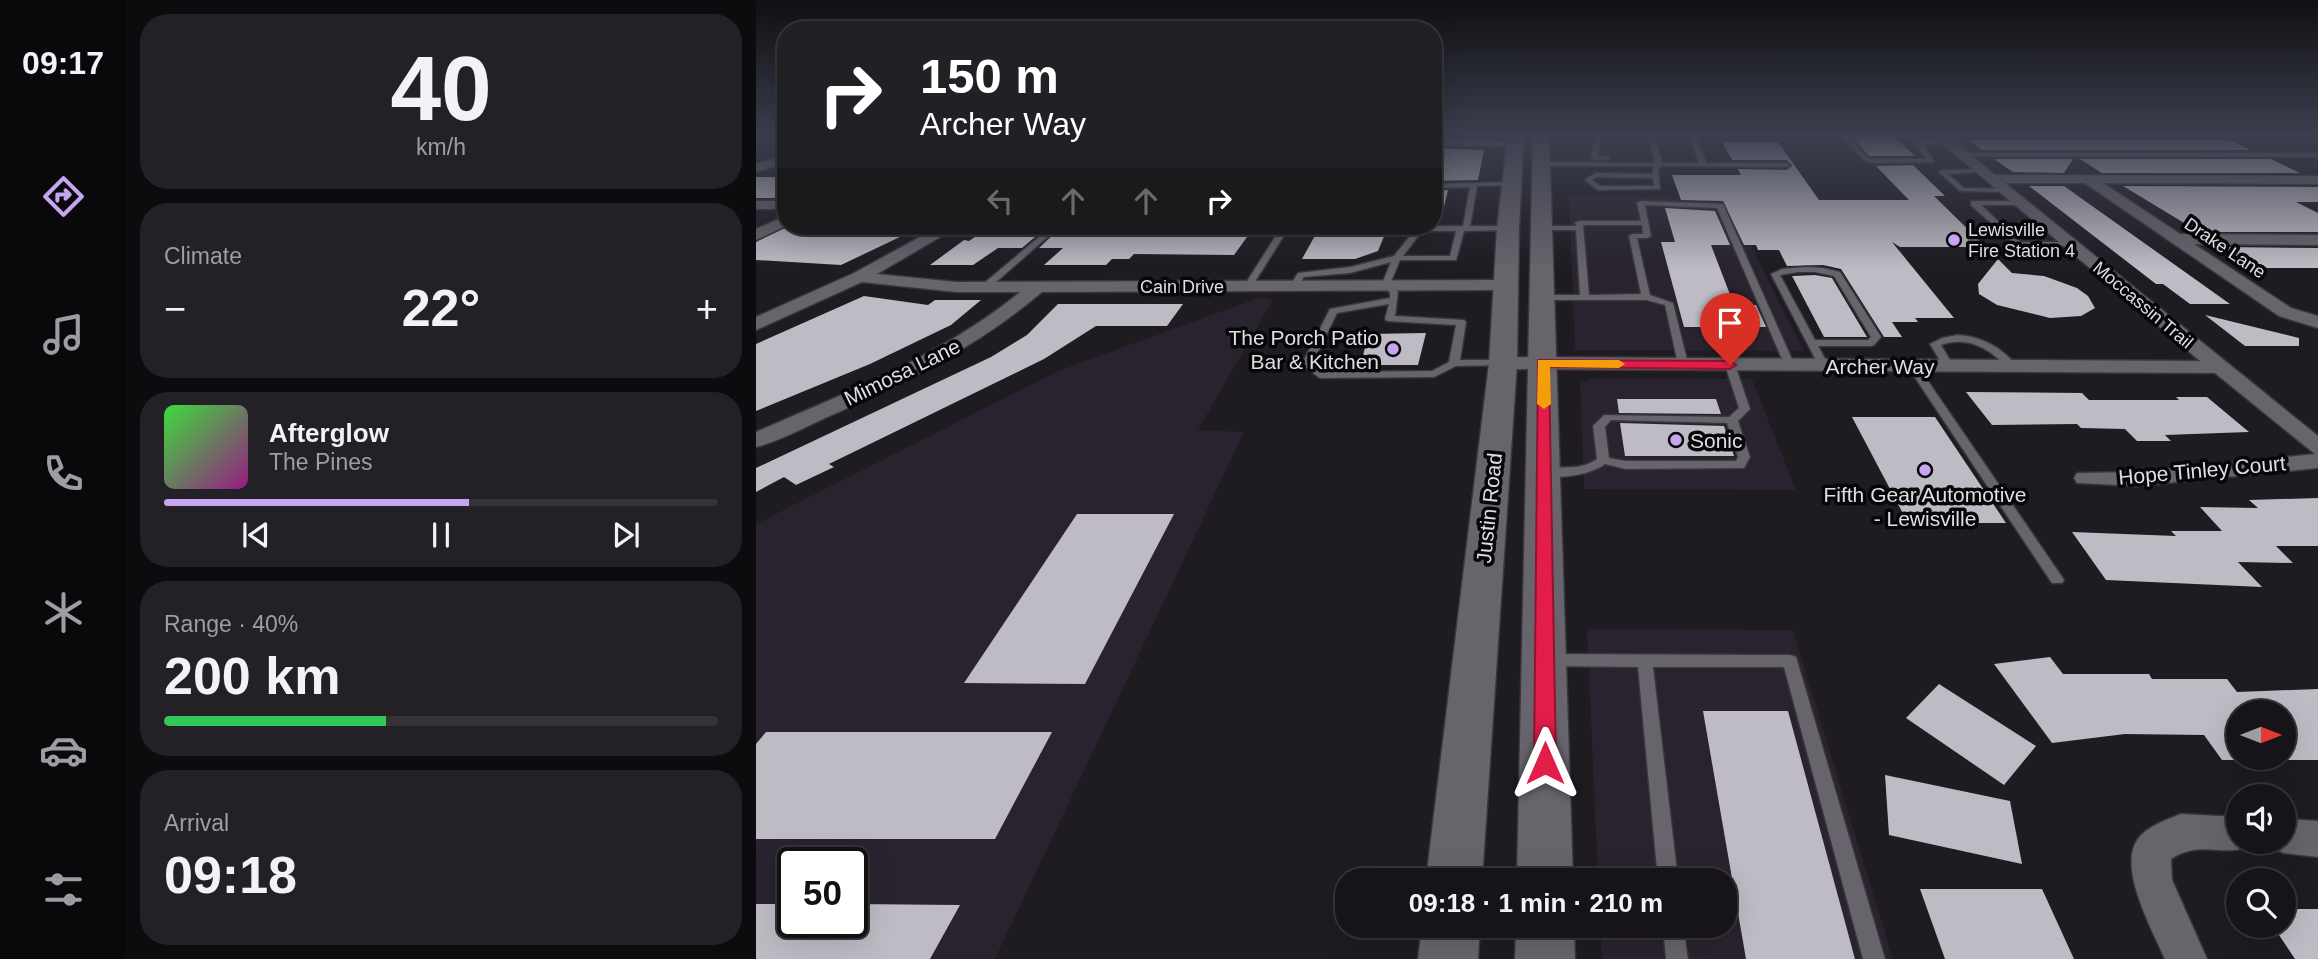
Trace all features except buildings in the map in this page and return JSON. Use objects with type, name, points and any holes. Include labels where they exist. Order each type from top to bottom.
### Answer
[{"type":"main road","name":"Justin Road","points":[[1455,868],[1503,363],[1511,179]]},
{"type":"main road","points":[[1541,179],[1545,868]]},
{"type":"main road","points":[[1508,228],[1541,228]]},
{"type":"main road","points":[[1448,959],[1450,938]]},
{"type":"main road","points":[[1545,938],[1545,959]]},
{"type":"street","name":"Moccassin Trail","points":[[1992,179],[2318,448]]},
{"type":"street","points":[[2063,179],[2318,180]]},
{"type":"street","name":"Drake Lane","points":[[2088,180],[2285,312],[2313,321]]},
{"type":"street","points":[[756,205],[777,205]]},
{"type":"street","points":[[756,235],[777,224]]},
{"type":"street","points":[[756,324],[860,276],[935,235]]},
{"type":"street","points":[[2178,239],[2318,240]]},
{"type":"street","name":"Cain Drive","points":[[860,276],[907,284],[985,287],[1248,286],[1390,292],[1505,285]]},
{"type":"street","name":"Mimosa Lane","points":[[756,440],[961,344],[1009,313],[1038,286]]},
{"type":"street","name":"Archer Way","points":[[1503,363],[2217,367]]},
{"type":"street","name":"Hope Tinley Court","points":[[2086,478],[2136,479],[2318,461]]},
{"type":"street","points":[[2186,959],[2152,881],[2152,850],[2181,831],[2226,833]]},
{"type":"street","points":[[2296,837],[2318,839]]},
{"type":"lane","points":[[1590,179],[1588,180],[1598,187],[1658,188],[1656,179]]},
{"type":"lane","points":[[1950,179],[1962,190],[2008,191]]},
{"type":"lane","points":[[1442,186],[1511,183]]},
{"type":"lane","points":[[1293,287],[1301,275],[1350,270],[1397,258],[1453,258],[1474,186]]},
{"type":"lane","points":[[1646,297],[1633,236],[1647,236],[1641,203],[1720,206],[1790,366]]},
{"type":"lane","points":[[2022,203],[1974,203],[2019,244],[2070,244]]},
{"type":"lane","points":[[1585,298],[1579,223],[1645,223]]},
{"type":"lane","points":[[2000,227],[2050,227]]},
{"type":"lane","points":[[1442,228],[1508,228]]},
{"type":"lane","points":[[1541,228],[1580,228]]},
{"type":"lane","points":[[985,287],[1046,235]]},
{"type":"lane","points":[[1248,286],[1280,235]]},
{"type":"lane","points":[[1414,235],[1397,258],[1390,292],[1390,319],[1461,322],[1454,363]]},
{"type":"lane","points":[[1812,343],[1871,343],[1876,337],[1837,274],[1818,271],[1775,274],[1824,366]]},
{"type":"lane","points":[[1390,292],[1333,310],[1309,359],[1310,366],[1320,376],[1434,374],[1454,363],[1503,363]]},
{"type":"lane","points":[[1542,298],[1646,297],[1669,303],[1683,365]]},
{"type":"lane","points":[[1603,460],[1599,426],[1608,417],[1732,420],[1745,409],[1730,365]]},
{"type":"lane","points":[[1913,367],[2057,580]]},
{"type":"lane","points":[[1603,460],[1626,465],[1740,466],[1744,457],[1732,420]]},
{"type":"lane","points":[[1544,472],[1583,471],[1595,468],[1603,460]]},
{"type":"lane","points":[[1545,660],[1790,661],[1874,959]]},
{"type":"lane","points":[[1645,661],[1667,868]]},
{"type":"lane","points":[[1674,938],[1676,959]]},
{"type":"shaded area","points":[[1569,197],[1726,197],[1804,351],[1575,350]]},
{"type":"shaded area","points":[[1261,297],[1273,300],[1198,430],[1244,432],[995,959],[756,959],[756,524],[1058,371]]},
{"type":"shaded area","points":[[1591,379],[1752,379],[1796,490],[1584,489],[1580,383]]},
{"type":"shaded area","points":[[1587,629],[1793,630],[1893,959],[1602,959],[1601,938],[1737,938],[1737,868],[1597,868]]},
{"type":"slow traffic","points":[[1544,404],[1543,363],[1619,364]]},
{"type":"place","name":"Lewisville Fire Station 4","points":[[1954,240]]},
{"type":"place","name":"The Porch Patio Bar & Kitchen","points":[[1393,349]]},
{"type":"place","name":"Sonic","points":[[1676,440]]},
{"type":"place","name":"Fifth Gear Automotive - Lewisville","points":[[1925,470]]},
{"type":"route","points":[[1545,763],[1543,363],[1730,365]]}]
